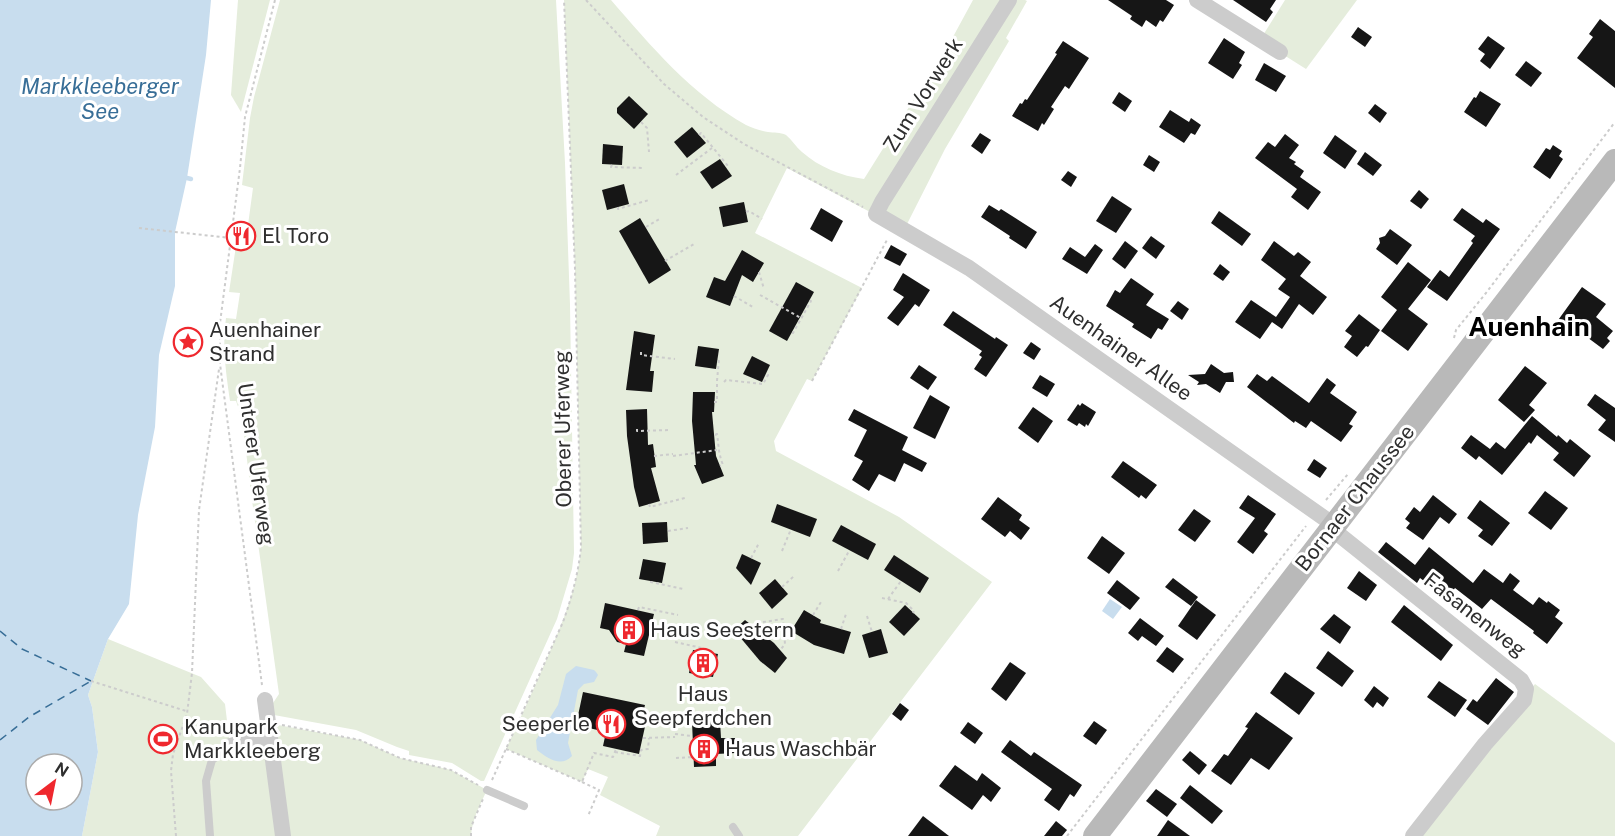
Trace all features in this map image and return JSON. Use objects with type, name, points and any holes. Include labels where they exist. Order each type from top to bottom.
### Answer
[{"type":"street","name":"Zum Vorwerk","points":[[876,214],[1009,0]]},
{"type":"street","points":[[1197,0],[1280,52]]},
{"type":"street","name":"Bornaer Chaussee","points":[[1095,836],[1328,522],[1615,161]]},
{"type":"street","name":"Auenhainer Allee","points":[[876,214],[969,268],[1328,522]]},
{"type":"street","name":"Fasanenweg","points":[[1328,522],[1521,680],[1526,689],[1524,700],[1485,744],[1413,836]]},
{"type":"street","points":[[265,700],[265,727],[282,836]]},
{"type":"street","points":[[230,746],[265,727]]},
{"type":"lane","points":[[210,836],[206,781],[212,760],[230,746]]},
{"type":"lane","points":[[487,790],[524,806]]},
{"type":"lane","points":[[733,827],[738,836]]},
{"type":"path","name":"Unterer Uferweg","points":[[265,700],[220,363],[220,323],[245,117],[275,0]]},
{"type":"path","name":"Oberer Uferweg","points":[[471,836],[471,827],[477,810],[563,622],[579,567],[581,548],[575,269],[564,0]]},
{"type":"path","points":[[586,0],[664,84],[703,117],[781,165],[876,214]]},
{"type":"path","points":[[640,122],[647,128],[649,152]]},
{"type":"path","points":[[1453,340],[1456,330],[1615,122]]},
{"type":"path","points":[[699,135],[701,133],[728,166],[726,167]]},
{"type":"path","points":[[676,175],[712,148]]},
{"type":"path","points":[[612,165],[643,168]]},
{"type":"path","points":[[618,207],[649,200]]},
{"type":"path","points":[[746,212],[749,211],[762,219]]},
{"type":"path","points":[[646,227],[661,218]]},
{"type":"path","points":[[812,381],[895,225]]},
{"type":"path","points":[[139,228],[231,238]]},
{"type":"path","points":[[665,261],[694,244]]},
{"type":"path","points":[[759,272],[764,289]]},
{"type":"path","points":[[760,295],[801,318]]},
{"type":"path","points":[[734,296],[753,307]]},
{"type":"path","points":[[792,333],[811,301],[809,300]]},
{"type":"path","points":[[641,352],[641,355],[675,359]]},
{"type":"path","points":[[714,402],[717,402],[718,359]]},
{"type":"path","points":[[176,836],[171,771],[172,754],[187,711],[192,673],[199,510],[220,363]]},
{"type":"path","points":[[724,382],[726,380],[763,384],[768,375],[766,374]]},
{"type":"path","points":[[637,429],[637,431],[670,430]]},
{"type":"path","points":[[715,435],[717,434],[717,450],[723,465],[720,466]]},
{"type":"path","points":[[654,456],[717,450]]},
{"type":"path","points":[[1067,836],[1328,522],[1337,485],[1350,472]]},
{"type":"path","points":[[649,504],[650,507],[685,498]]},
{"type":"path","points":[[668,531],[688,528]]},
{"type":"path","points":[[782,550],[790,529]]},
{"type":"path","points":[[751,558],[759,543]]},
{"type":"path","points":[[838,571],[849,551]]},
{"type":"path","points":[[782,586],[794,576]]},
{"type":"path","points":[[651,581],[683,589]]},
{"type":"path","points":[[888,599],[901,581]]},
{"type":"path","points":[[882,598],[906,603],[914,611],[913,613]]},
{"type":"path","points":[[813,615],[821,602]]},
{"type":"path","points":[[638,610],[639,607],[678,615]]},
{"type":"path","points":[[841,629],[846,614]]},
{"type":"path","points":[[867,616],[872,632]]},
{"type":"path","points":[[757,623],[783,619],[785,644],[781,649]]},
{"type":"path","points":[[675,642],[702,648],[701,651]]},
{"type":"path","points":[[92,681],[187,711]]},
{"type":"path","points":[[702,712],[704,721]]},
{"type":"path","points":[[265,727],[360,740],[400,758],[451,770],[487,790]]},
{"type":"path","points":[[643,738],[692,736]]},
{"type":"path","points":[[582,782],[594,753],[613,757],[616,750],[640,756],[641,750],[648,749],[649,738]]},
{"type":"path","points":[[506,749],[599,790],[588,816]]},
{"type":"path","points":[[676,758],[693,757]]},
{"type":"green space","points":[[238,0],[270,0],[241,112],[231,95]]},
{"type":"green space","points":[[280,0],[556,0],[570,305],[574,553],[572,569],[557,619],[484,781],[452,763],[409,755],[409,751],[356,730],[274,715],[273,703],[279,694],[242,418],[236,401],[230,401],[224,339],[226,318],[236,319],[240,293],[229,292],[236,246],[245,247],[253,188],[242,185],[250,118]]},
{"type":"green space","points":[[564,0],[611,0],[673,68],[726,113],[754,128],[786,135],[802,152],[823,166],[847,176],[864,179],[954,35],[973,0],[1027,1],[1006,38],[1009,41],[945,149],[904,230],[787,168],[755,233],[862,288],[812,381],[807,379],[774,441],[776,451],[899,517],[992,582],[798,836],[656,836],[660,826],[600,795],[608,777],[588,769],[582,782],[506,749],[562,622],[576,579],[581,548],[575,269]]},
{"type":"green space","points":[[1285,0],[1357,0],[1306,69],[1260,40]]},
{"type":"green space","name":"Kanupark Markkleeberg","points":[[108,639],[201,677],[225,704],[230,746],[269,736],[267,723],[360,740],[400,758],[451,770],[487,790],[475,818],[471,836],[82,836],[98,752],[92,707],[88,695]]},
{"type":"green space","points":[[1535,684],[1615,743],[1615,836],[1413,836]]},
{"type":"water","name":"Markkleeberger See","points":[[0,0],[211,0],[206,55],[187,178],[175,232],[175,286],[159,355],[155,427],[138,515],[129,604],[108,639],[88,695],[92,707],[98,752],[82,836],[0,836]]},
{"type":"water","points":[[1110,599],[1122,607],[1113,619],[1102,611]]},
{"type":"water","points":[[576,666],[594,670],[598,675],[594,682],[584,684],[578,690],[568,743],[572,756],[563,761],[550,759],[537,750],[536,740],[558,705],[566,674]]},
{"type":"building","points":[[1108,0],[1166,0],[1174,5],[1163,22],[1160,20],[1156,27],[1146,20],[1142,27],[1130,19],[1132,16]]},
{"type":"building","points":[[1233,0],[1276,0],[1270,9],[1273,12],[1266,22]]},
{"type":"building","points":[[1600,19],[1615,31],[1615,88],[1577,58],[1593,37],[1589,34]]},
{"type":"building","points":[[1358,27],[1372,37],[1365,47],[1351,37]]},
{"type":"building","points":[[1488,36],[1505,48],[1490,69],[1480,61],[1485,54],[1478,49]]},
{"type":"building","points":[[1224,38],[1245,52],[1239,63],[1242,65],[1233,79],[1208,63]]},
{"type":"building","points":[[1063,41],[1089,58],[1069,89],[1065,86],[1051,107],[1054,109],[1038,131],[1012,116],[1020,103],[1027,100]]},
{"type":"building","points":[[1526,61],[1542,73],[1531,87],[1515,75]]},
{"type":"building","points":[[1264,63],[1286,76],[1276,92],[1255,80]]},
{"type":"building","points":[[1480,91],[1501,104],[1486,127],[1464,112]]},
{"type":"building","points":[[1119,92],[1132,101],[1125,112],[1112,103]]},
{"type":"building","points":[[629,96],[648,114],[634,129],[617,113],[617,108]]},
{"type":"building","points":[[1375,104],[1387,113],[1380,123],[1368,113]]},
{"type":"building","points":[[1170,110],[1189,122],[1191,118],[1201,125],[1195,135],[1191,133],[1184,143],[1159,127]]},
{"type":"building","points":[[692,127],[706,143],[687,158],[674,142]]},
{"type":"building","points":[[980,133],[991,140],[982,154],[971,146]]},
{"type":"building","points":[[1285,134],[1299,145],[1289,158],[1304,171],[1300,177],[1321,192],[1308,210],[1291,197],[1297,189],[1255,158],[1268,142],[1275,147]]},
{"type":"building","points":[[1335,135],[1357,151],[1345,169],[1323,153]]},
{"type":"building","points":[[603,144],[623,146],[622,165],[602,164]]},
{"type":"building","points":[[1553,145],[1562,151],[1559,156],[1563,159],[1550,179],[1533,167],[1546,148],[1550,150]]},
{"type":"building","points":[[1365,152],[1382,165],[1373,176],[1357,164]]},
{"type":"building","points":[[1149,155],[1160,162],[1154,172],[1143,165]]},
{"type":"building","points":[[720,159],[732,176],[712,189],[700,172]]},
{"type":"building","points":[[1068,171],[1077,177],[1071,187],[1061,180]]},
{"type":"building","points":[[624,184],[629,204],[607,210],[602,190]]},
{"type":"building","points":[[1419,190],[1429,199],[1421,209],[1410,201]]},
{"type":"building","points":[[1112,196],[1132,209],[1116,233],[1096,221]]},
{"type":"building","points":[[744,202],[748,222],[723,227],[719,207]]},
{"type":"building","points":[[989,205],[999,211],[1001,209],[1037,232],[1026,249],[981,217]]},
{"type":"building","points":[[821,208],[843,221],[832,242],[810,229]]},
{"type":"building","points":[[1462,208],[1483,223],[1486,219],[1500,229],[1447,301],[1427,287],[1440,270],[1449,277],[1473,243],[1471,241],[1475,236],[1453,220]]},
{"type":"building","points":[[1219,211],[1251,234],[1242,246],[1211,223]]},
{"type":"building","points":[[640,218],[671,270],[649,284],[619,231]]},
{"type":"building","points":[[1390,229],[1412,245],[1397,265],[1376,249],[1380,243],[1379,238],[1385,236]]},
{"type":"building","points":[[1151,236],[1165,246],[1156,259],[1142,248]]},
{"type":"building","points":[[1125,241],[1138,251],[1125,269],[1112,259]]},
{"type":"building","points":[[1274,241],[1294,256],[1298,252],[1311,262],[1300,276],[1327,297],[1313,315],[1299,304],[1282,329],[1272,322],[1260,339],[1235,322],[1251,300],[1276,317],[1290,297],[1278,289],[1286,279],[1261,260]]},
{"type":"building","points":[[1095,244],[1103,250],[1087,274],[1062,259],[1070,247],[1085,257]]},
{"type":"building","points":[[891,245],[907,254],[900,266],[884,258]]},
{"type":"building","points":[[742,250],[764,263],[753,282],[742,275],[730,306],[706,297],[714,277],[725,281]]},
{"type":"building","points":[[1408,262],[1431,280],[1408,309],[1428,324],[1408,351],[1381,331],[1397,310],[1381,297]]},
{"type":"building","points":[[1220,264],[1230,272],[1223,281],[1213,274]]},
{"type":"building","points":[[903,273],[930,290],[919,307],[915,304],[898,326],[887,318],[904,297],[893,290]]},
{"type":"building","points":[[1131,278],[1154,294],[1146,305],[1169,319],[1162,330],[1158,328],[1151,339],[1132,327],[1134,324],[1106,306],[1115,290],[1120,293]]},
{"type":"building","points":[[796,282],[814,292],[787,341],[769,331]]},
{"type":"building","points":[[1582,287],[1606,304],[1596,317],[1613,331],[1607,338],[1610,341],[1603,349],[1572,326],[1568,331],[1556,323]]},
{"type":"building","points":[[1178,301],[1189,309],[1182,320],[1170,311]]},
{"type":"building","points":[[953,311],[1008,345],[986,377],[974,369],[982,357],[979,355],[982,351],[943,325]]},
{"type":"building","points":[[1359,314],[1380,330],[1368,347],[1366,346],[1357,357],[1344,347],[1352,336],[1345,331]]},
{"type":"building","points":[[634,331],[655,335],[650,371],[654,371],[652,392],[626,390]]},
{"type":"building","points":[[1031,342],[1041,349],[1034,360],[1023,353]]},
{"type":"building","points":[[698,346],[719,349],[716,369],[695,366]]},
{"type":"building","points":[[752,356],[770,365],[762,382],[743,374]]},
{"type":"building","points":[[1211,364],[1224,373],[1233,372],[1234,382],[1226,382],[1220,393],[1206,384],[1197,385],[1199,382],[1188,375],[1205,374]]},
{"type":"building","points":[[919,365],[937,377],[928,390],[910,378]]},
{"type":"building","points":[[1525,366],[1547,383],[1529,405],[1535,410],[1524,422],[1498,400]]},
{"type":"building","points":[[1257,374],[1267,381],[1272,376],[1309,403],[1327,378],[1336,385],[1330,393],[1357,412],[1349,424],[1353,426],[1341,442],[1311,421],[1306,428],[1295,421],[1294,423],[1247,387]]},
{"type":"building","points":[[1040,375],[1055,384],[1047,397],[1032,388]]},
{"type":"building","points":[[693,392],[715,392],[714,412],[712,412],[716,456],[724,476],[702,484],[694,465],[696,465],[692,421]]},
{"type":"building","points":[[1595,394],[1615,408],[1615,442],[1598,430],[1606,420],[1587,405]]},
{"type":"building","points":[[930,395],[950,407],[935,439],[913,428]]},
{"type":"building","points":[[1082,403],[1096,412],[1088,426],[1086,424],[1085,427],[1079,423],[1077,426],[1067,420],[1078,404],[1080,406]]},
{"type":"building","points":[[1033,407],[1053,421],[1038,443],[1018,428]]},
{"type":"building","points":[[647,409],[648,445],[653,444],[656,467],[651,468],[660,501],[639,507],[627,436],[626,410]]},
{"type":"building","points":[[854,409],[908,437],[902,450],[927,463],[922,472],[904,463],[895,482],[879,474],[869,491],[852,480],[863,461],[854,456],[867,430],[848,420]]},
{"type":"building","points":[[1532,416],[1557,437],[1558,435],[1567,443],[1570,439],[1591,456],[1574,477],[1553,460],[1559,453],[1537,435],[1502,475],[1479,456],[1476,460],[1461,448],[1471,435],[1490,449],[1496,442],[1505,449]]},
{"type":"building","points":[[1314,459],[1327,468],[1320,478],[1307,470]]},
{"type":"building","points":[[1123,461],[1157,485],[1146,499],[1141,495],[1139,498],[1111,477]]},
{"type":"building","points":[[1545,491],[1568,508],[1551,530],[1528,513]]},
{"type":"building","points":[[1248,495],[1276,514],[1264,531],[1268,534],[1253,554],[1237,542],[1255,518],[1239,508]]},
{"type":"building","points":[[1433,495],[1457,514],[1449,524],[1440,517],[1423,540],[1406,528],[1410,523],[1405,519],[1414,507],[1420,512]]},
{"type":"building","points":[[998,497],[1022,515],[1019,520],[1030,528],[1021,540],[1010,531],[1005,537],[981,519]]},
{"type":"building","points":[[1480,500],[1510,523],[1492,546],[1478,536],[1483,530],[1467,518]]},
{"type":"building","points":[[777,504],[817,519],[810,537],[771,522]]},
{"type":"building","points":[[1194,509],[1211,521],[1195,542],[1178,530]]},
{"type":"building","points":[[667,522],[668,542],[643,544],[642,523]]},
{"type":"building","points":[[841,525],[876,544],[868,560],[832,541]]},
{"type":"building","points":[[1102,536],[1125,553],[1109,574],[1087,558]]},
{"type":"building","points":[[1386,542],[1415,565],[1429,547],[1473,583],[1484,569],[1503,583],[1510,573],[1520,581],[1513,590],[1533,605],[1539,597],[1547,603],[1548,601],[1560,610],[1555,617],[1563,623],[1547,644],[1533,633],[1534,631],[1491,599],[1482,609],[1455,588],[1449,596],[1443,592],[1441,594],[1420,578],[1417,583],[1378,552]]},
{"type":"building","points":[[742,554],[761,563],[751,585],[736,568]]},
{"type":"building","points":[[894,555],[929,578],[920,593],[884,570]]},
{"type":"building","points":[[643,559],[666,563],[662,583],[639,579]]},
{"type":"building","points":[[1359,571],[1377,585],[1366,601],[1347,588]]},
{"type":"building","points":[[1173,578],[1198,597],[1191,606],[1165,587]]},
{"type":"building","points":[[775,579],[788,594],[772,609],[759,593]]},
{"type":"building","points":[[1117,580],[1140,598],[1130,610],[1107,593]]},
{"type":"building","points":[[1196,600],[1216,615],[1197,640],[1178,626]]},
{"type":"building","name":"Haus Seestern","points":[[605,603],[654,614],[644,656],[624,652],[626,644],[617,642],[609,630],[600,628]]},
{"type":"building","points":[[905,605],[920,619],[904,636],[889,622]]},
{"type":"building","points":[[1404,605],[1453,645],[1441,661],[1391,622]]},
{"type":"building","points":[[804,610],[821,620],[820,623],[851,632],[844,654],[814,645],[791,631]]},
{"type":"building","points":[[1334,614],[1351,627],[1340,644],[1320,629]]},
{"type":"building","points":[[1140,618],[1164,636],[1156,646],[1142,636],[1138,641],[1128,633]]},
{"type":"building","points":[[745,620],[774,643],[787,658],[775,673],[760,661],[734,630]]},
{"type":"building","points":[[881,629],[888,653],[869,658],[862,635]]},
{"type":"building","points":[[1167,647],[1184,659],[1173,673],[1156,661]]},
{"type":"building","name":"Haus Seepferdchen","points":[[693,650],[718,654],[713,677],[689,673]]},
{"type":"building","points":[[1328,651],[1354,671],[1342,687],[1316,668]]},
{"type":"building","points":[[1010,662],[1026,673],[1006,701],[991,689]]},
{"type":"building","points":[[1285,672],[1315,693],[1299,715],[1270,693]]},
{"type":"building","points":[[1496,678],[1514,692],[1488,725],[1466,709],[1473,699],[1477,702]]},
{"type":"building","points":[[1439,681],[1467,700],[1455,717],[1427,697]]},
{"type":"building","points":[[1374,686],[1389,698],[1383,707],[1377,702],[1373,708],[1364,700]]},
{"type":"building","name":"Seeperle","points":[[583,692],[645,705],[641,721],[646,722],[639,754],[603,746],[606,732],[576,725]]},
{"type":"building","points":[[900,703],[909,710],[901,721],[892,714]]},
{"type":"building","points":[[1256,712],[1293,738],[1269,770],[1251,758],[1231,785],[1211,771],[1224,754],[1228,756],[1248,728],[1245,727]]},
{"type":"building","name":"Haus Waschbär","points":[[720,721],[721,738],[735,738],[736,753],[716,754],[716,766],[694,767],[692,722]]},
{"type":"building","points":[[1094,721],[1107,730],[1096,745],[1083,736]]},
{"type":"building","points":[[968,722],[983,733],[975,744],[960,733]]},
{"type":"building","points":[[1010,740],[1031,756],[1034,752],[1082,785],[1074,797],[1070,794],[1059,811],[1044,800],[1052,789],[1001,752]]},
{"type":"building","points":[[1190,751],[1207,765],[1199,775],[1182,760]]},
{"type":"building","points":[[955,765],[977,781],[982,773],[1001,788],[991,802],[983,795],[972,810],[939,786]]},
{"type":"building","points":[[1190,785],[1223,811],[1212,824],[1180,798]]},
{"type":"building","points":[[1156,789],[1177,804],[1167,817],[1146,801]]},
{"type":"building","points":[[923,816],[949,836],[908,836]]},
{"type":"building","points":[[1168,820],[1190,836],[1157,836]]},
{"type":"building","points":[[1056,821],[1067,830],[1062,836],[1044,836]]},
{"type":"waterway","points":[[187,178],[191,179]]},
{"type":"ferry route","points":[[0,631],[22,649],[91,681]]},
{"type":"ferry route","points":[[0,740],[29,717],[91,681]]},
{"type":"place","name":"El Toro","points":[[241,236]]},
{"type":"place","name":"Auenhainer Strand","points":[[188,342]]},
{"type":"place","name":"Haus Seestern","points":[[629,630]]},
{"type":"place","name":"Haus Seepferdchen","points":[[703,663]]},
{"type":"place","name":"Seeperle","points":[[611,724]]},
{"type":"place","name":"Kanupark Markkleeberg","points":[[163,739]]},
{"type":"place","name":"Haus Waschbär","points":[[704,749]]},
{"type":"district","name":"Auenhain","points":[[1529,327]]}]
